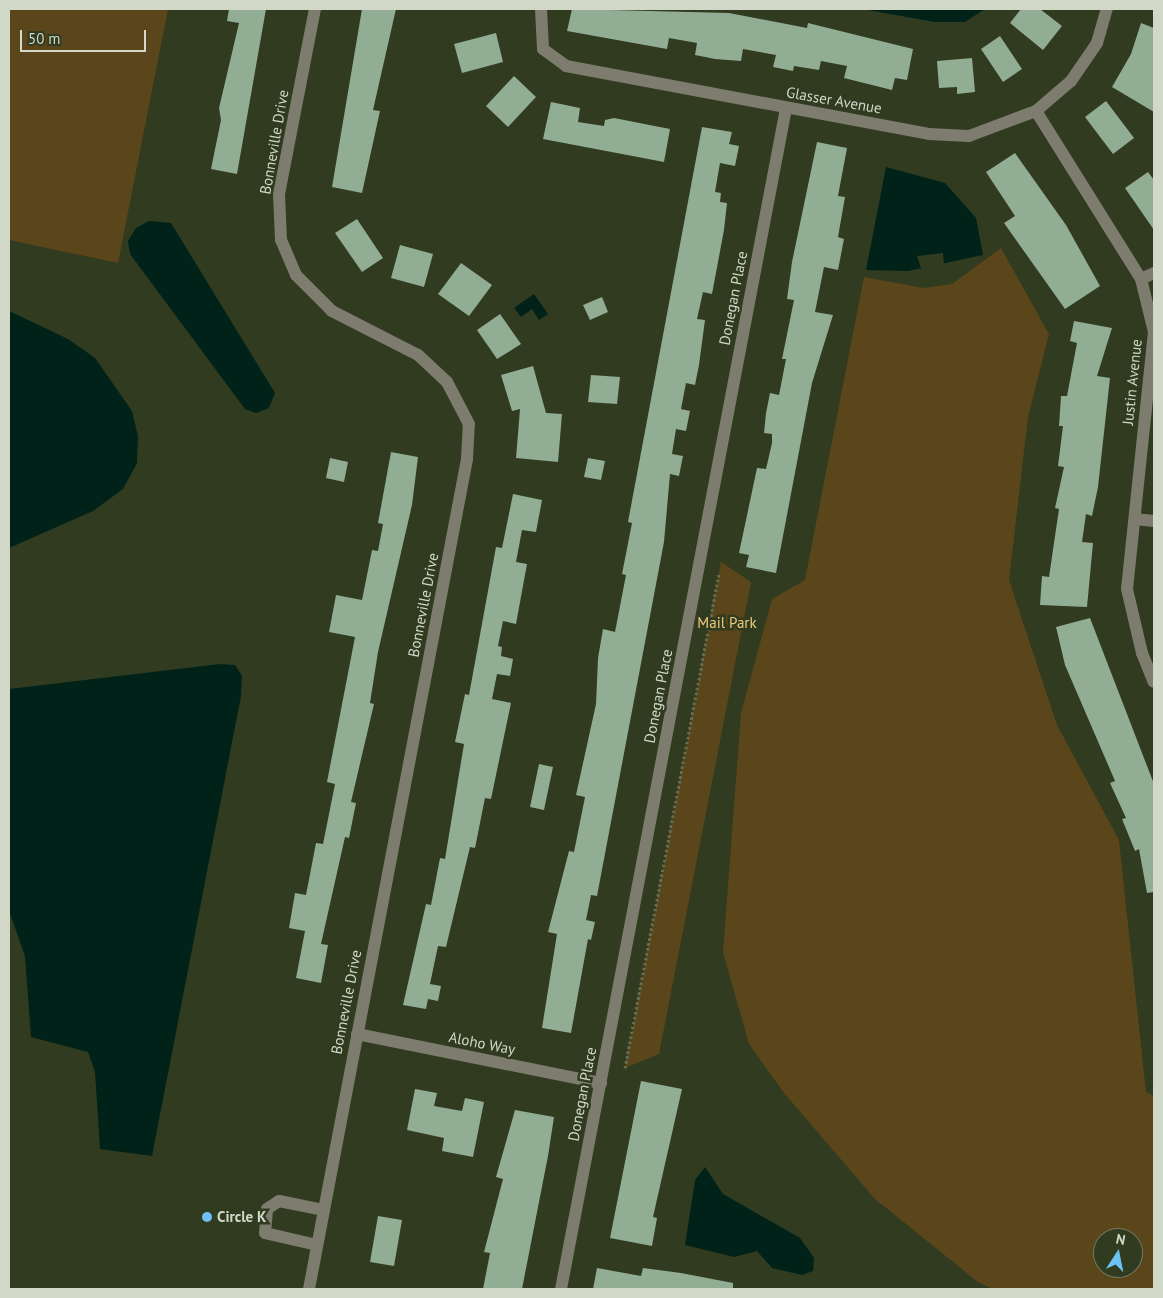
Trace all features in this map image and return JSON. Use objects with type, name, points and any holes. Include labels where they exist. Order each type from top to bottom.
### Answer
[{"type":"street","name":"Bonneville Drive","points":[[309,1289],[467,459],[469,424],[447,382],[418,355],[332,311],[296,275],[281,240],[279,194],[315,9]]},
{"type":"street","name":"Glasser Avenue","points":[[541,9],[543,49],[566,66],[929,134],[969,136],[1036,111],[1071,81],[1098,43],[1108,9]]},
{"type":"street","name":"Donegan Place","points":[[561,1289],[786,108]]},
{"type":"street","name":"Justin Avenue","points":[[1036,111],[1140,280],[1154,332],[1126,589],[1142,653],[1154,682]]},
{"type":"street","points":[[1140,280],[1154,273]]},
{"type":"street","points":[[1135,519],[1154,521]]},
{"type":"street","name":"Aloho Way","points":[[357,1034],[601,1083]]},
{"type":"street","points":[[317,1246],[265,1234],[267,1209],[279,1201],[324,1210]]},
{"type":"path","points":[[625,1068],[719,574]]},
{"type":"green space","points":[[9,9],[168,9],[118,263],[9,240]]},
{"type":"green space","points":[[1001,248],[1049,334],[1028,417],[1009,580],[1057,725],[1119,840],[1146,1092],[1154,1096],[1154,1289],[993,1289],[978,1282],[875,1199],[784,1093],[749,1044],[723,952],[741,713],[772,599],[805,580],[864,277],[923,288],[952,284]]},
{"type":"green space","name":"Mail Park","points":[[721,562],[751,582],[659,1054],[625,1068]]},
{"type":"water","points":[[862,9],[985,9],[965,22],[935,22]]},
{"type":"water","points":[[886,167],[945,183],[976,218],[983,255],[908,271],[866,270]]},
{"type":"water","points":[[149,221],[171,223],[275,393],[269,408],[256,413],[245,409],[130,254],[128,241],[136,228]]},
{"type":"water","points":[[534,294],[548,314],[539,320],[532,309],[521,317],[514,308]]},
{"type":"water","points":[[9,311],[68,339],[95,358],[132,411],[138,436],[137,463],[123,489],[93,511],[9,548]]},
{"type":"water","points":[[220,664],[235,665],[242,676],[241,696],[152,1156],[100,1149],[95,1072],[88,1052],[31,1037],[25,956],[9,911],[9,689]]},
{"type":"water","points":[[705,1167],[723,1194],[800,1238],[814,1258],[813,1271],[802,1275],[772,1268],[757,1251],[734,1257],[685,1245],[695,1180]]},
{"type":"pier","points":[[943,253],[944,266],[922,271],[917,256]]},
{"type":"building","points":[[229,9],[266,9],[237,174],[211,169],[221,120],[219,108],[239,23],[227,21]]},
{"type":"building","points":[[362,9],[396,9],[373,110],[380,111],[362,193],[332,187]]},
{"type":"building","points":[[572,9],[729,13],[807,28],[808,23],[913,49],[907,80],[895,78],[892,90],[844,78],[847,66],[821,61],[819,70],[794,66],[793,71],[773,67],[776,55],[743,49],[741,61],[715,59],[695,55],[697,43],[669,38],[667,49],[567,31]]},
{"type":"building","points":[[1021,9],[1040,9],[1062,26],[1043,50],[1010,23]]},
{"type":"building","points":[[1141,23],[1154,28],[1154,112],[1112,87],[1131,54]]},
{"type":"building","points":[[496,33],[503,62],[462,73],[454,44]]},
{"type":"building","points":[[1000,36],[1022,69],[1003,82],[981,49]]},
{"type":"building","points":[[972,58],[975,92],[957,94],[957,87],[939,88],[937,61]]},
{"type":"building","points":[[514,76],[536,97],[508,127],[486,106]]},
{"type":"building","points":[[1106,101],[1134,138],[1113,154],[1085,117]]},
{"type":"building","points":[[551,102],[580,108],[578,122],[604,126],[605,120],[614,118],[670,129],[664,162],[543,139]]},
{"type":"building","points":[[702,127],[732,132],[729,144],[739,146],[735,166],[720,163],[715,192],[721,193],[720,202],[727,203],[724,230],[712,294],[703,292],[697,319],[705,320],[695,385],[686,383],[681,409],[690,411],[686,431],[676,429],[672,454],[683,456],[679,476],[670,474],[664,542],[597,896],[591,895],[586,920],[595,922],[591,940],[588,939],[571,1033],[542,1028],[557,934],[548,932],[569,851],[574,852],[585,797],[576,795],[596,704],[598,658],[603,629],[615,632],[626,575],[622,574],[632,523],[628,522]]},
{"type":"building","points":[[817,142],[847,148],[838,196],[845,197],[838,237],[844,239],[838,270],[824,267],[815,312],[833,315],[812,383],[776,573],[746,567],[749,555],[739,553],[757,468],[766,469],[772,443],[772,434],[764,433],[766,413],[770,393],[779,395],[786,359],[782,359],[794,300],[787,299],[792,262]]},
{"type":"building","points":[[1015,153],[1066,225],[1100,286],[1065,309],[1004,223],[1015,216],[986,172]]},
{"type":"building","points":[[1148,172],[1154,180],[1154,230],[1125,188]]},
{"type":"building","points":[[357,219],[383,258],[362,272],[335,233]]},
{"type":"building","points":[[400,245],[433,254],[424,287],[391,278]]},
{"type":"building","points":[[461,263],[492,285],[469,316],[438,294]]},
{"type":"building","points":[[602,297],[608,312],[590,320],[583,305]]},
{"type":"building","points":[[500,314],[521,344],[497,359],[477,330]]},
{"type":"building","points":[[1074,321],[1112,328],[1097,376],[1110,378],[1098,487],[1092,516],[1086,514],[1082,542],[1093,543],[1087,607],[1040,605],[1042,576],[1049,577],[1059,509],[1055,508],[1064,467],[1058,466],[1063,426],[1059,426],[1061,396],[1067,396],[1077,343],[1070,341]]},
{"type":"building","points":[[533,366],[546,413],[562,414],[558,462],[516,458],[520,409],[512,411],[501,375]]},
{"type":"building","points":[[591,375],[620,377],[617,404],[588,402]]},
{"type":"building","points":[[391,452],[418,457],[412,505],[378,652],[370,703],[374,704],[351,802],[356,803],[349,838],[345,837],[321,944],[328,945],[321,983],[296,978],[305,931],[289,928],[295,893],[306,895],[316,843],[323,844],[335,784],[327,782],[355,637],[329,632],[336,595],[362,600],[372,550],[378,551],[383,524],[378,523]]},
{"type":"building","points":[[330,458],[348,462],[344,482],[326,478]]},
{"type":"building","points":[[588,458],[605,461],[601,480],[584,477]]},
{"type":"building","points":[[513,494],[542,500],[536,532],[522,530],[516,562],[527,564],[516,624],[503,621],[498,646],[502,647],[501,656],[513,659],[510,676],[497,674],[492,699],[511,703],[491,799],[485,798],[475,848],[470,847],[446,947],[438,946],[430,984],[441,986],[438,1001],[428,999],[426,1009],[403,1005],[426,904],[431,905],[440,858],[445,859],[464,744],[455,742],[465,694],[469,695],[496,547],[502,548]]},
{"type":"building","points":[[1090,618],[1154,784],[1154,892],[1147,893],[1139,849],[1135,851],[1122,819],[1126,818],[1110,783],[1115,781],[1065,665],[1056,627]]},
{"type":"building","points":[[539,764],[553,767],[544,810],[530,807]]},
{"type":"building","points":[[641,1081],[682,1089],[653,1217],[657,1218],[652,1246],[610,1238]]},
{"type":"building","points":[[415,1089],[437,1093],[434,1106],[462,1111],[465,1098],[484,1102],[473,1157],[442,1151],[444,1138],[407,1130]]},
{"type":"building","points":[[515,1110],[554,1117],[548,1156],[522,1289],[483,1289],[490,1253],[484,1252],[503,1179],[496,1177]]},
{"type":"building","points":[[378,1216],[402,1220],[394,1266],[370,1262]]},
{"type":"building","points":[[597,1268],[641,1276],[643,1268],[681,1273],[733,1283],[733,1289],[593,1289]]},
{"type":"place","name":"Circle K","points":[[207,1217]]}]
